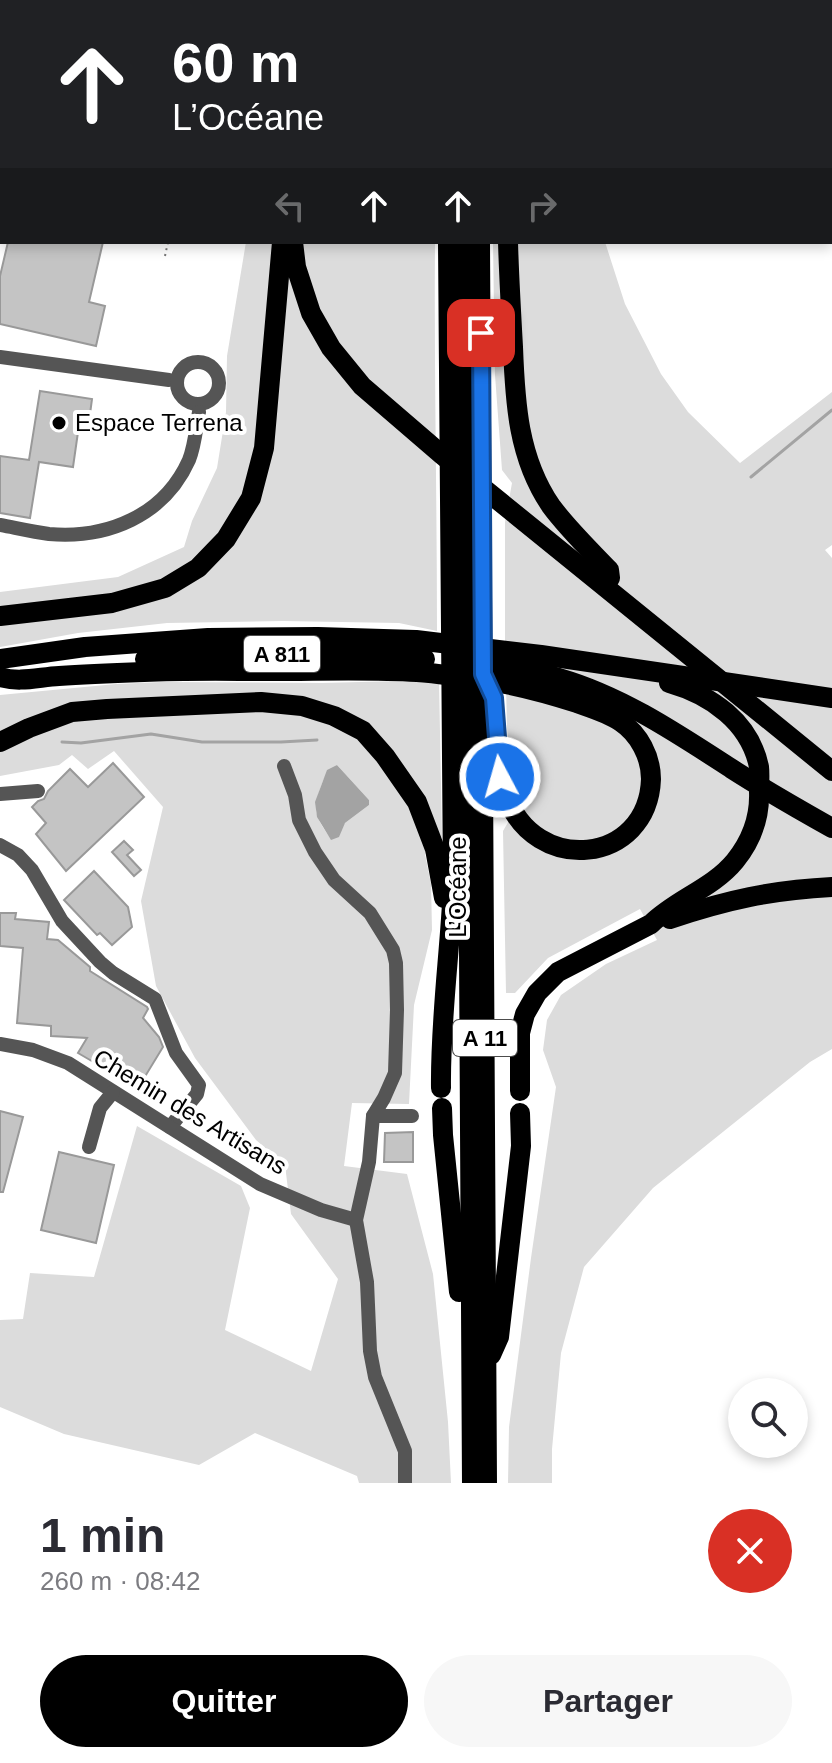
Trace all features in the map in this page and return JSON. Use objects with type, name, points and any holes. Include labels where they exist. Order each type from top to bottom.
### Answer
[{"type":"highway","points":[[0,616],[112,603],[165,588],[198,568],[226,539],[251,498],[264,448],[282,244]]},
{"type":"highway","points":[[293,244],[296,267],[311,313],[331,348],[362,386],[441,454],[793,732],[832,758]]},
{"type":"highway","points":[[304,244],[310,277],[321,310],[332,331],[361,370],[394,402],[610,578],[666,630]]},
{"type":"highway","points":[[448,244],[458,412]]},
{"type":"highway","name":"L’Océane","points":[[465,244],[458,412],[467,527],[467,615],[474,708],[479,1360],[487,1483]]},
{"type":"highway","name":"L’Océane","points":[[467,527],[481,439],[480,244]]},
{"type":"highway","points":[[508,244],[515,400],[524,447],[550,505],[609,570],[610,578]]},
{"type":"highway","name":"L’Océane","points":[[467,615],[483,674],[474,708]]},
{"type":"highway","name":"A 811","points":[[0,659],[85,647],[181,639],[318,637],[436,641],[832,698]]},
{"type":"highway","name":"A 811","points":[[0,676],[138,659],[276,654],[415,658],[509,668],[563,679],[609,697],[676,732],[832,828]]},
{"type":"highway","points":[[632,669],[642,676],[702,694],[713,702],[732,717],[742,730],[759,769],[758,815],[735,861],[710,885],[661,914],[651,924]]},
{"type":"highway","points":[[0,676],[13,681],[148,672],[378,671],[437,674],[508,683],[597,710],[621,722],[636,735],[646,752],[651,770],[645,809],[635,824],[603,846],[579,851],[565,850],[538,839],[526,829],[511,807],[474,708]]},
{"type":"highway","points":[[0,742],[72,712],[107,709],[261,702],[302,706],[334,716],[363,731],[417,802],[435,849],[451,932]]},
{"type":"highway","points":[[474,708],[453,886],[441,1056],[443,1135],[460,1324],[479,1360],[499,1337],[520,1157],[520,1113]]},
{"type":"highway","points":[[793,732],[832,771]]},
{"type":"highway","points":[[520,1091],[520,1033],[525,1014],[537,993],[558,972],[651,924],[749,896],[832,887]]},
{"type":"highway","name":"L’Océane","points":[[472,1483],[479,1360]]},
{"type":"street","points":[[0,357],[175,381]]},
{"type":"street","points":[[0,525],[49,534],[77,534],[100,532],[143,515],[177,480],[189,460],[199,406],[216,394],[219,380],[217,373],[201,362],[185,366],[175,381]]},
{"type":"street","points":[[175,381],[183,398],[199,406]]},
{"type":"street","points":[[284,766],[295,795],[299,820],[315,852],[334,880],[370,913],[388,939],[396,963],[395,1073],[373,1116],[369,1162],[356,1220],[367,1282],[370,1351],[375,1377],[405,1451],[405,1483]]},
{"type":"street","points":[[0,794],[38,791]]},
{"type":"street","points":[[0,845],[18,855],[32,870],[62,921],[100,962],[155,999],[176,1053],[199,1085],[197,1094],[170,1127]]},
{"type":"street","name":"Chemin des Artisans","points":[[0,1044],[33,1050],[68,1063],[260,1184],[321,1210],[356,1220]]},
{"type":"street","points":[[89,1147],[100,1108],[113,1092]]},
{"type":"street","points":[[373,1116],[412,1116]]},
{"type":"path","points":[[165,256],[168,244]]},
{"type":"shaded area","points":[[246,244],[435,244],[437,631],[399,623],[167,623],[78,633],[0,647],[0,592],[118,577],[184,547],[192,521],[217,468],[226,412],[227,356]]},
{"type":"shaded area","points":[[493,244],[606,244],[625,304],[661,374],[688,412],[740,463],[832,392],[832,545],[825,550],[832,558],[832,1049],[810,1062],[653,1188],[584,1267],[561,1353],[552,1483],[508,1483],[509,1427],[556,1087],[543,1050],[547,1020],[561,995],[606,964],[657,940],[640,909],[548,958],[515,993],[506,993],[503,831],[521,800],[511,765],[507,728],[505,522],[512,483],[502,470],[495,375]]},
{"type":"shaded area","points":[[439,680],[442,837],[425,854],[431,884],[432,930],[414,1005],[409,1104],[352,1103],[344,1166],[407,1174],[433,1274],[451,1483],[359,1483],[357,1476],[255,1433],[199,1465],[64,1434],[0,1407],[0,1320],[23,1319],[30,1273],[94,1277],[137,1126],[241,1186],[250,1208],[225,1330],[311,1371],[338,1279],[291,1214],[285,1165],[256,1140],[195,1058],[156,986],[141,901],[163,807],[114,751],[88,769],[72,755],[59,765],[0,776],[0,695],[161,682]],"holes":[[[337,765],[369,800],[369,805],[345,823],[331,839],[316,812],[325,777]]]},
{"type":"shaded area","points":[[337,765],[369,800],[369,805],[345,823],[339,837],[331,840],[317,817],[315,802],[327,770]]},
{"type":"building","points":[[8,244],[103,244],[89,302],[105,306],[96,346],[0,324],[0,276]]},
{"type":"building","points":[[40,391],[92,399],[88,429],[78,432],[73,467],[39,462],[30,518],[0,513],[0,456],[29,460]]},
{"type":"building","points":[[113,763],[144,797],[66,871],[36,834],[46,823],[32,807],[44,799],[70,769],[88,787]]},
{"type":"building","points":[[124,841],[133,850],[127,855],[141,870],[134,876],[112,852]]},
{"type":"building","points":[[94,871],[128,907],[132,927],[112,945],[100,933],[97,935],[64,900]]},
{"type":"building","points":[[0,913],[16,913],[15,919],[49,922],[47,939],[58,940],[90,967],[90,971],[147,1007],[143,1018],[163,1047],[138,1088],[78,1053],[87,1038],[51,1036],[51,1026],[17,1023],[23,948],[0,946]]},
{"type":"building","points":[[0,1111],[23,1117],[3,1192],[0,1192]]},
{"type":"building","points":[[413,1132],[413,1162],[384,1162],[385,1133]]},
{"type":"building","points":[[59,1152],[114,1165],[96,1243],[41,1230]]},
{"type":"waterway","points":[[751,477],[832,410]]},
{"type":"waterway","points":[[62,742],[81,743],[151,734],[202,742],[317,740]]},
{"type":"place","name":"Espace Terrena","points":[[59,423]]},
{"type":"route","points":[[481,333],[483,674],[494,698],[500,777]]}]
